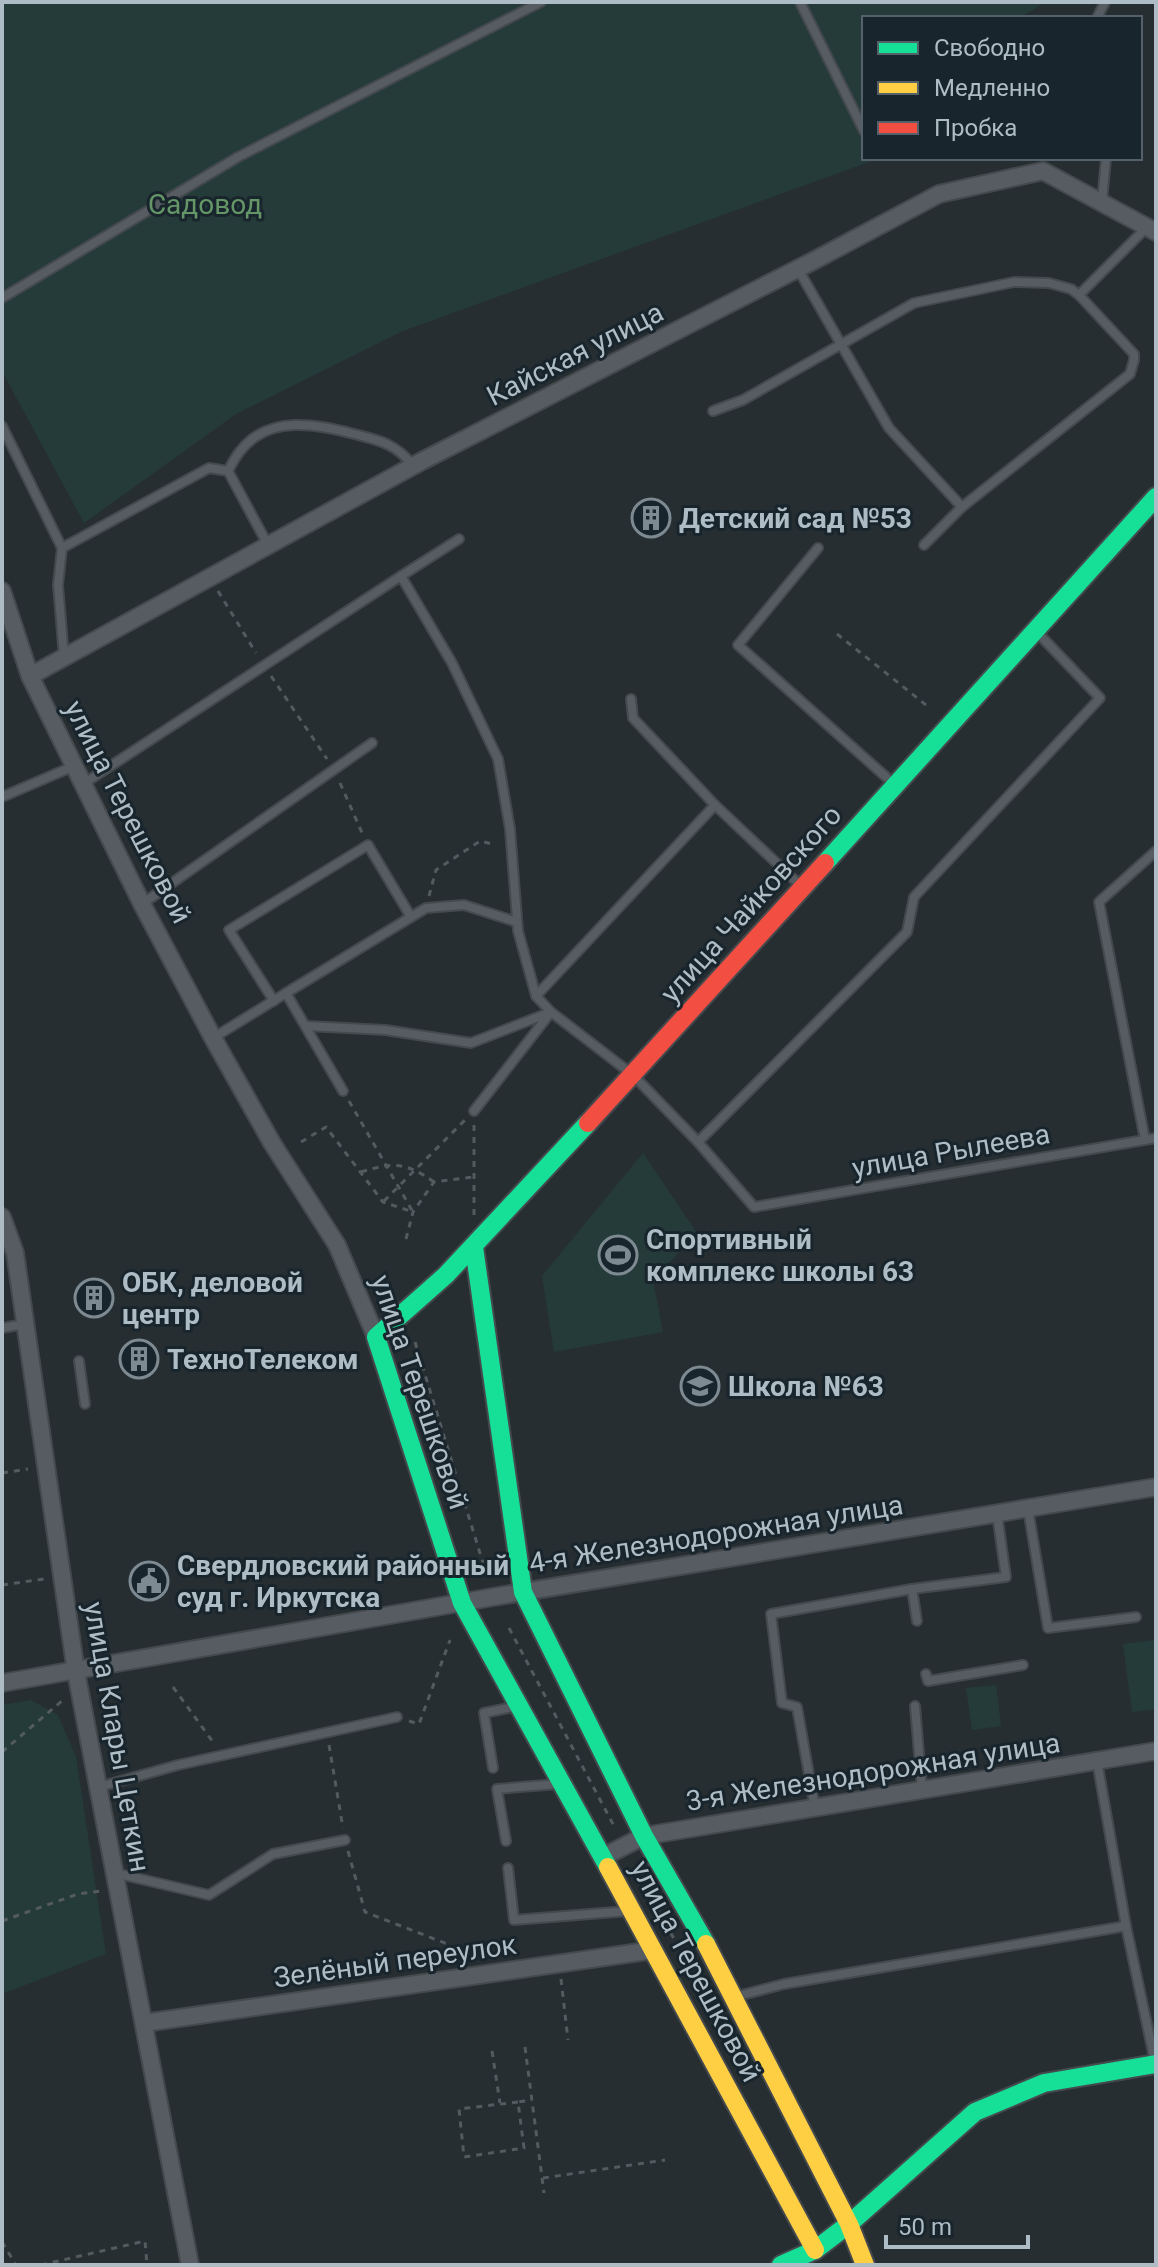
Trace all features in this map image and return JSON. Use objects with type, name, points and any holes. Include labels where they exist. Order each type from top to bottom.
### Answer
[{"type":"street","name":"Кайская улица","points":[[30,676],[414,466],[939,194],[1043,171],[1151,230]]},
{"type":"street","name":"улица Чайковского","points":[[376,1337],[474,1247],[1156,497]]},
{"type":"street","name":"улица Терешковой","points":[[4,601],[30,676],[142,904],[272,1143],[337,1245],[376,1337],[462,1603],[815,2250]]},
{"type":"street","name":"улица Клары Цеткин","points":[[2,1217],[15,1253],[76,1672],[190,2265]]},
{"type":"street","name":"улица Терешковой","points":[[474,1247],[523,1592],[644,1836],[733,1998],[849,2224],[865,2265]]},
{"type":"street","name":"4-я Железнодорожная улица","points":[[2,1683],[523,1592],[1156,1487]]},
{"type":"street","name":"3-я Железнодорожная улица","points":[[603,1857],[644,1836],[1156,1751]]},
{"type":"street","name":"Зелёный переулок","points":[[144,2023],[654,1950]]},
{"type":"street","points":[[781,2265],[815,2250],[849,2224],[975,2112],[1044,2083],[1156,2064]]},
{"type":"lane","points":[[2,298],[238,157],[541,2]]},
{"type":"lane","points":[[800,2],[862,127]]},
{"type":"lane","points":[[1102,203],[1106,160]]},
{"type":"lane","points":[[1079,295],[1151,230]]},
{"type":"lane","points":[[798,269],[889,428],[962,507]]},
{"type":"lane","points":[[713,411],[743,400],[914,303],[1014,282],[1049,283],[1071,289],[1134,354],[1130,374],[962,507],[924,545]]},
{"type":"lane","points":[[228,471],[242,448],[259,436],[294,423],[322,426],[387,442],[400,449],[414,466]]},
{"type":"lane","points":[[2,426],[62,548],[58,585],[64,657]]},
{"type":"lane","points":[[62,548],[209,468],[228,471]]},
{"type":"lane","points":[[228,471],[268,545]]},
{"type":"lane","points":[[83,784],[459,539]]},
{"type":"lane","points":[[818,548],[738,645],[895,786]]},
{"type":"lane","points":[[401,576],[452,663],[498,759],[511,849],[517,922],[536,996],[551,1012],[633,1075],[698,1142],[907,932],[914,897],[1100,698],[1035,631]]},
{"type":"lane","points":[[631,699],[633,718],[715,805],[803,888]]},
{"type":"lane","points":[[142,904],[372,743]]},
{"type":"lane","points":[[2,797],[74,766]]},
{"type":"lane","points":[[536,996],[715,805]]},
{"type":"lane","points":[[274,1001],[229,930],[368,845],[411,917]]},
{"type":"lane","points":[[1145,1140],[1099,902],[1156,851]]},
{"type":"lane","points":[[213,1038],[426,908],[464,905],[517,922]]},
{"type":"lane","points":[[286,993],[343,1091]]},
{"type":"lane","points":[[307,1026],[385,1030],[471,1043],[551,1012]]},
{"type":"lane","points":[[474,1111],[551,1012]]},
{"type":"lane","name":"улица Рылеева","points":[[698,1142],[754,1207],[1156,1138]]},
{"type":"lane","points":[[2,1328],[25,1324]]},
{"type":"lane","points":[[79,1361],[85,1404]]},
{"type":"lane","points":[[1028,1509],[1048,1628],[1136,1617]]},
{"type":"lane","points":[[815,1808],[797,1707],[782,1703],[771,1614],[912,1589],[1006,1577],[997,1514]]},
{"type":"lane","points":[[912,1589],[917,1621]]},
{"type":"lane","points":[[926,1674],[928,1681],[1023,1665]]},
{"type":"lane","points":[[493,1768],[484,1713],[519,1705]]},
{"type":"lane","points":[[915,1706],[922,1790]]},
{"type":"lane","points":[[98,1787],[222,1755],[397,1717]]},
{"type":"lane","points":[[1097,1760],[1126,1926],[1156,2064]]},
{"type":"lane","points":[[506,1841],[497,1789],[562,1784]]},
{"type":"lane","points":[[116,1880],[209,1895],[273,1854],[345,1840]]},
{"type":"lane","points":[[508,1868],[514,1920],[632,1911]]},
{"type":"lane","points":[[733,1998],[784,1984],[1126,1926]]},
{"type":"path","points":[[210,577],[264,666],[334,770],[368,845]]},
{"type":"path","points":[[837,634],[926,705]]},
{"type":"path","points":[[426,908],[436,870],[480,841],[511,849]]},
{"type":"path","points":[[343,1091],[413,1212]]},
{"type":"path","points":[[383,1202],[474,1111]]},
{"type":"path","points":[[474,1111],[474,1216]]},
{"type":"path","points":[[301,1142],[326,1127],[383,1202],[413,1212]]},
{"type":"path","points":[[361,1172],[386,1164],[415,1169],[434,1182],[474,1177]]},
{"type":"path","points":[[406,1239],[413,1212],[434,1182]]},
{"type":"path","points":[[415,1342],[483,1563]]},
{"type":"path","points":[[2,1473],[28,1469]]},
{"type":"path","points":[[2,1585],[44,1579]]},
{"type":"path","points":[[509,1628],[614,1826]]},
{"type":"path","points":[[419,1724],[450,1640]]},
{"type":"path","points":[[173,1687],[222,1755]]},
{"type":"path","points":[[2,1752],[63,1700]]},
{"type":"path","points":[[327,1731],[345,1840],[365,1912],[450,1945],[457,1978]]},
{"type":"path","points":[[2,1921],[116,1880]]},
{"type":"path","points":[[559,1964],[568,2040]]},
{"type":"path","points":[[525,2047],[544,2193]]},
{"type":"path","points":[[492,2051],[500,2104]]},
{"type":"path","points":[[518,2102],[524,2148],[464,2157],[459,2109],[532,2100]]},
{"type":"path","points":[[543,2178],[665,2160]]},
{"type":"path","points":[[41,2265],[145,2241],[147,2265]]},
{"type":"path","points":[[2,2242],[16,2265]]},
{"type":"green space","name":"Садовод","points":[[2,2],[1046,2],[1022,16],[862,16],[862,160],[874,160],[403,331],[236,414],[84,523],[2,371]]},
{"type":"green space","name":"Спортивный комплекс школы 63","points":[[643,1153],[697,1233],[653,1280],[663,1332],[554,1352],[542,1276]]},
{"type":"green space","points":[[1156,1640],[1156,1709],[1132,1712],[1123,1644]]},
{"type":"green space","points":[[996,1685],[1001,1726],[972,1730],[966,1688]]},
{"type":"green space","points":[[31,1700],[58,1715],[76,1757],[106,1954],[2,1994],[2,1705]]},
{"type":"traffic: fast","points":[[825,863],[1156,497]]},
{"type":"traffic: fast","points":[[588,1123],[446,1275],[376,1337],[462,1603],[608,1867]]},
{"type":"traffic: fast","points":[[474,1247],[523,1592],[644,1836],[706,1944]]},
{"type":"traffic: fast","points":[[781,2265],[815,2250],[849,2224],[975,2112],[1044,2083],[1156,2064]]},
{"type":"traffic: slow","points":[[608,1867],[815,2250]]},
{"type":"traffic: slow","points":[[706,1944],[849,2224],[865,2265]]},
{"type":"traffic: jam","points":[[588,1123],[825,863]]},
{"type":"place","name":"Детский сад №53","points":[[651,518]]},
{"type":"place","name":"Спортивный комплекс школы 63","points":[[618,1255]]},
{"type":"place","name":"ОБК, деловой центр","points":[[94,1298]]},
{"type":"place","name":"ТехноТелеком","points":[[139,1359]]},
{"type":"place","name":"Школа №63","points":[[700,1386]]},
{"type":"place","name":"Свердловский районный суд г. Иркутска","points":[[149,1581]]}]
